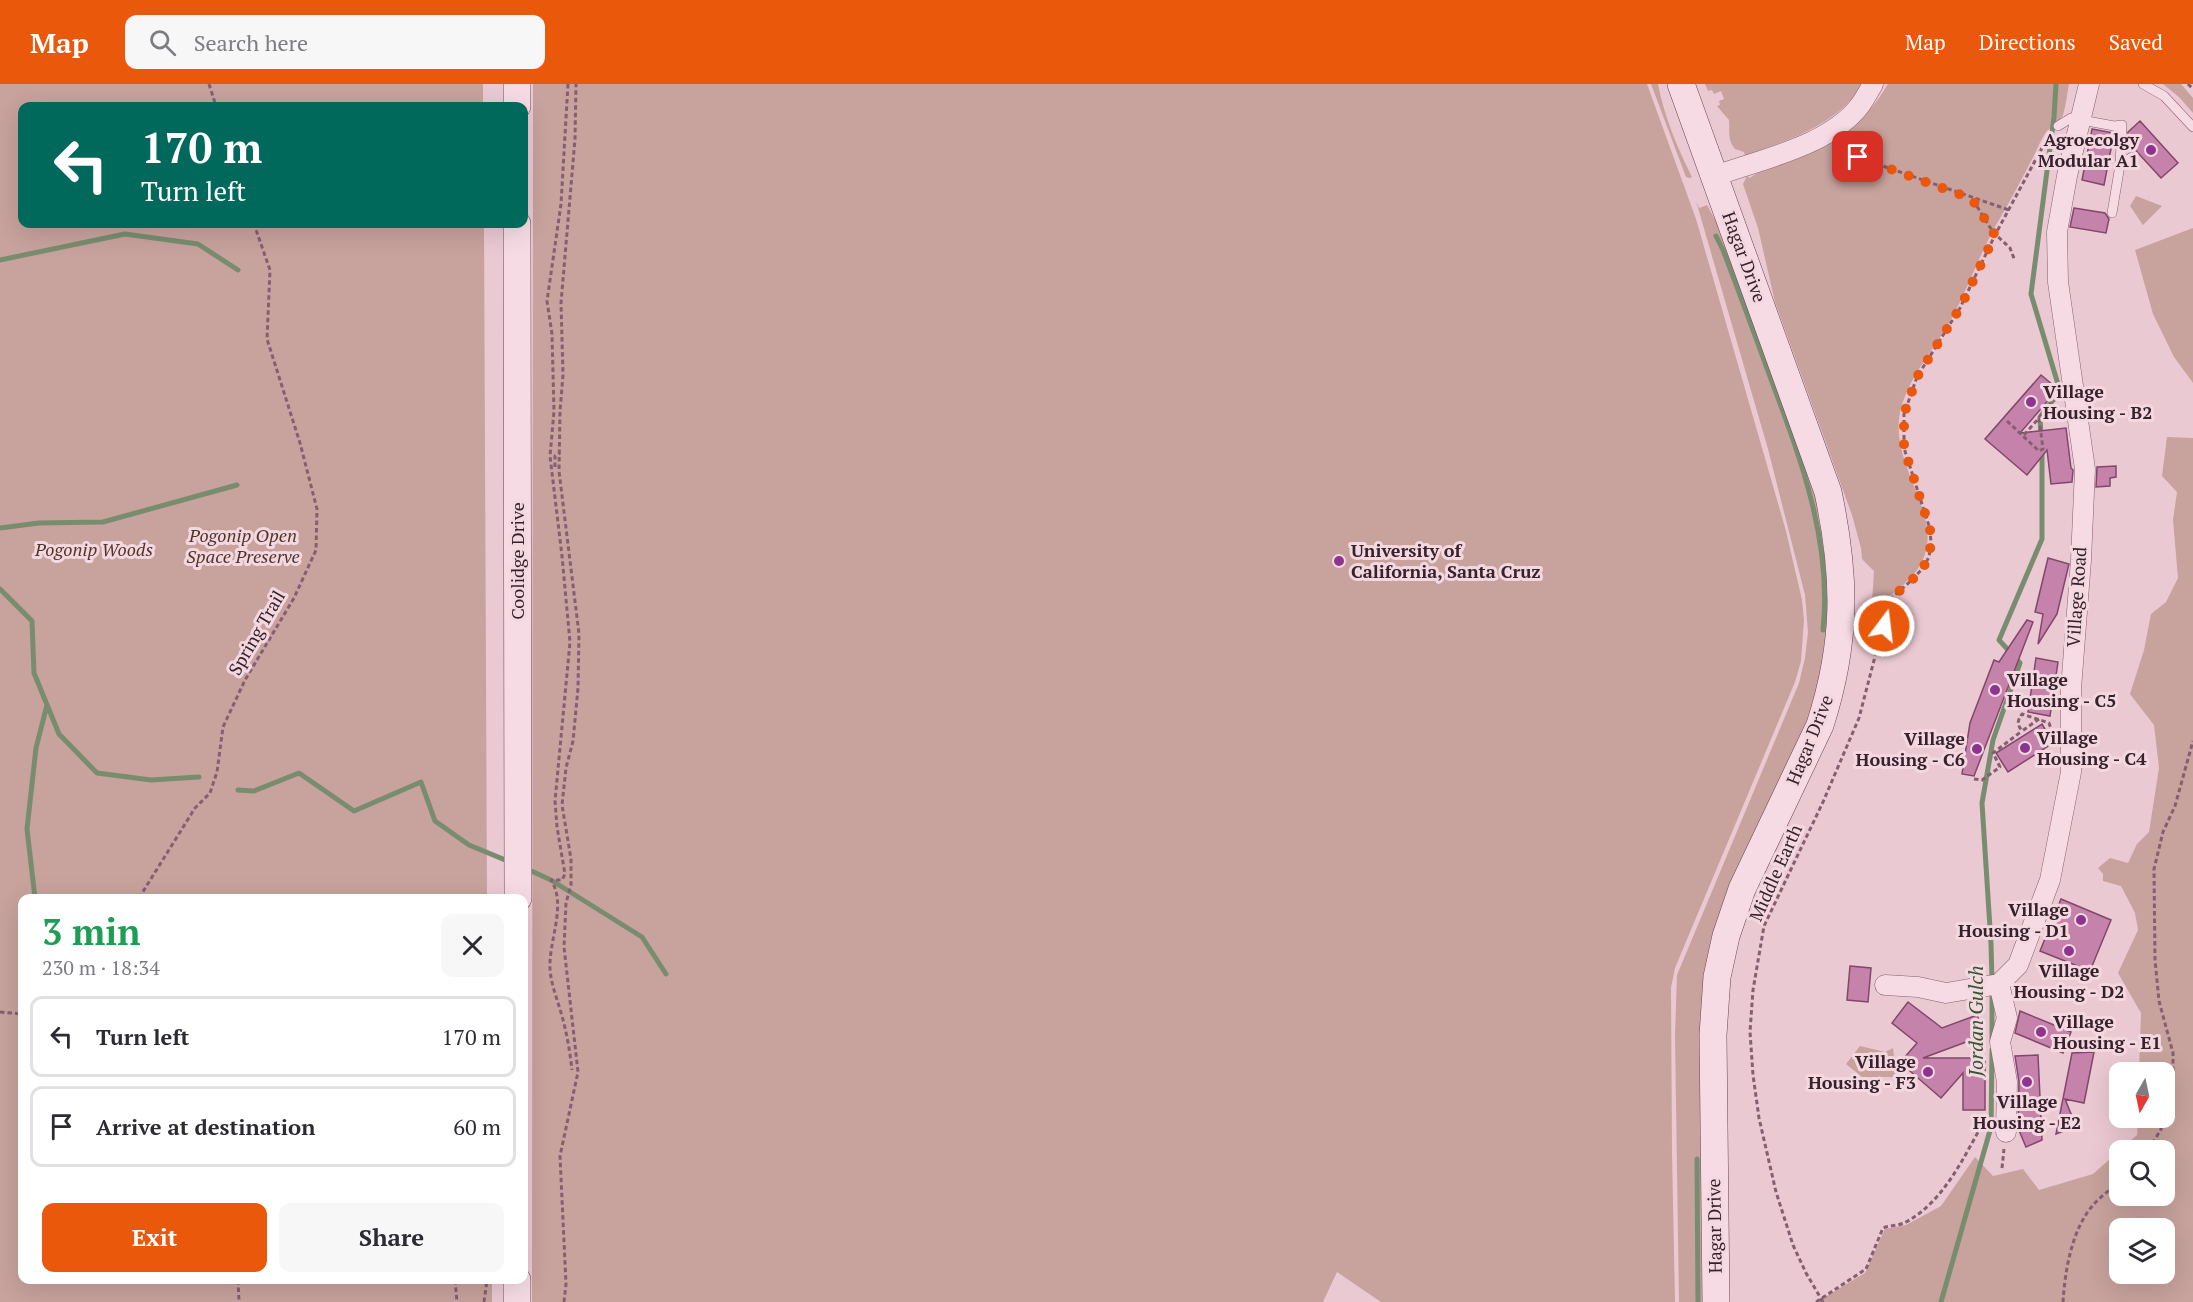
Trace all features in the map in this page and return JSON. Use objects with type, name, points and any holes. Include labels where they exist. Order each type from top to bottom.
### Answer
[{"type":"main road","points":[[517,84],[517,102]]},
{"type":"main road","name":"Hagar Drive","points":[[1682,84],[1828,492],[1838,536],[1842,593],[1838,655],[1829,698],[1820,725],[1742,889],[1726,936],[1717,977],[1713,1035],[1716,1302]]},
{"type":"main road","name":"Coolidge Drive","points":[[517,228],[518,894]]},
{"type":"main road","points":[[517,1284],[517,1302]]},
{"type":"street","points":[[1714,176],[1807,145],[1837,126],[1859,106],[1873,84]]},
{"type":"street","name":"Village Road","points":[[1999,984],[2018,965],[2050,880],[2071,772],[2071,689],[2081,560],[2085,468],[2058,282],[2057,232],[2067,176],[2089,84]]},
{"type":"street","points":[[1885,985],[1918,987],[1946,993],[1999,984],[2007,1018],[2000,1042],[2007,1082],[2006,1132]]},
{"type":"lane","points":[[2144,84],[2164,96],[2193,127]]},
{"type":"lane","points":[[2058,126],[2071,118],[2115,126],[2122,125],[2120,165],[2112,213]]},
{"type":"lane","points":[[2120,165],[2132,157]]},
{"type":"path","points":[[209,84],[215,102]]},
{"type":"path","points":[[568,84],[561,204],[548,301],[552,334],[554,411],[550,456],[570,642],[555,801],[565,874],[562,880],[551,880],[557,895],[557,912],[550,962],[553,985],[568,1041],[572,1070]]},
{"type":"path","points":[[564,1302],[566,1284],[560,1156],[578,1072],[564,946],[566,903],[571,885],[571,859],[562,805],[566,768],[573,741],[578,688],[579,634],[559,471],[563,375],[561,303],[575,139],[576,84]]},
{"type":"path","points":[[2188,84],[2193,88]]},
{"type":"path","points":[[1874,606],[1890,599],[1912,580],[1923,568],[1929,556],[1930,529],[1904,448],[1904,414],[1917,377],[1960,308],[1995,235],[2048,136],[2058,126]]},
{"type":"path","points":[[1830,149],[1839,150],[1972,199],[2010,210]]},
{"type":"path","points":[[1972,199],[1995,235],[2010,248],[2015,261]]},
{"type":"path","name":"Spring Trail","points":[[141,894],[195,808],[210,793],[218,772],[223,727],[245,680],[294,598],[316,550],[317,509],[300,443],[267,339],[270,270],[255,228]]},
{"type":"path","points":[[2023,436],[2060,393],[2075,390]]},
{"type":"path","points":[[2007,422],[2039,451],[2043,450],[2038,418]]},
{"type":"path","points":[[555,467],[555,456],[560,453]]},
{"type":"path","name":"Middle Earth","points":[[1822,1300],[1793,1245],[1776,1192],[1759,1118],[1750,1032],[1753,990],[1764,926],[1823,802],[1859,718],[1890,599]]},
{"type":"path","points":[[2022,731],[2018,724],[2022,714],[2049,723],[2054,739]]},
{"type":"path","points":[[1974,779],[1982,780],[2000,767],[1993,753],[2039,719]]},
{"type":"path","points":[[2173,1062],[2173,1053],[2159,1001],[2155,960],[2154,869],[2163,832],[2175,806],[2193,741]]},
{"type":"path","points":[[0,1012],[18,1014]]},
{"type":"path","points":[[1816,1302],[1866,1269],[1883,1228],[1903,1224],[1933,1203],[1962,1160],[1983,1123]]},
{"type":"path","points":[[2063,1302],[2065,1280],[2081,1221],[2095,1203],[2109,1191]]},
{"type":"path","points":[[238,1284],[238,1302]]},
{"type":"path","points":[[455,1284],[457,1302]]},
{"type":"path","points":[[484,1302],[486,1284]]},
{"type":"green space","name":"Pogonip Open Space Preserve","points":[[0,84],[483,84],[483,102],[18,102],[18,228],[484,228],[487,894],[18,894],[18,1284],[492,1284],[492,1302],[0,1302]]},
{"type":"green space","name":"University of California, Santa Cruz","points":[[533,84],[1647,84],[1696,219],[1786,531],[1802,600],[1804,620],[1801,661],[1795,682],[1675,968],[1671,988],[1675,1302],[1381,1302],[1337,1272],[1323,1302],[532,1302]]},
{"type":"green space","points":[[1651,84],[1658,84],[1667,120],[1692,177],[1690,178],[1686,177]]},
{"type":"green space","points":[[1705,84],[1863,84],[1840,111],[1826,121],[1795,137],[1745,156],[1744,152],[1735,149],[1732,145],[1729,120],[1717,106],[1720,105],[1719,101],[1724,99],[1721,91],[1714,94],[1712,90],[1708,91]]},
{"type":"green space","points":[[1888,84],[2069,84],[2063,115],[2042,138],[1989,239],[1956,310],[1916,373],[1905,396],[1901,408],[1899,432],[1903,456],[1926,522],[1927,543],[1921,564],[1903,585],[1885,599],[1872,602],[1874,571],[1862,559],[1852,515],[1775,302],[1758,228],[1743,184],[1747,176],[1750,178],[1797,159],[1837,138],[1860,120]]},
{"type":"green space","points":[[2163,84],[2181,84],[2193,98],[2193,113],[2180,98]]},
{"type":"green space","points":[[2136,196],[2162,206],[2143,225],[2130,206]]},
{"type":"green space","points":[[1696,201],[1699,208],[1707,205],[1720,229],[1816,498],[1827,554],[1829,614],[1821,674],[1805,729],[1733,879],[1718,917],[1710,949],[1702,997],[1700,1030],[1702,1302],[1679,1302],[1675,1035],[1677,975],[1799,683],[1808,632],[1805,595],[1768,449]]},
{"type":"green space","points":[[2193,228],[2193,383],[2174,357],[2153,314],[2135,250]]},
{"type":"green space","points":[[2167,437],[2193,438],[2193,1302],[1819,1302],[1865,1273],[1885,1229],[1906,1225],[1941,1206],[1975,1157],[1993,1176],[2023,1169],[2039,1190],[2093,1174],[2109,1160],[2109,1206],[2175,1206],[2175,1140],[2131,1140],[2137,1135],[2137,1128],[2175,1128],[2175,1062],[2139,1062],[2141,1013],[2118,973],[2138,930],[2135,913],[2121,886],[2103,881],[2103,874],[2098,868],[2110,858],[2128,863],[2137,844],[2149,832],[2159,768],[2154,725],[2130,694],[2144,650],[2151,614],[2166,602],[2178,578],[2173,520],[2177,492],[2162,476]]},
{"type":"green space","points":[[1860,1046],[1885,1052],[1893,1048],[1896,1077],[1862,1077],[1846,1064]]},
{"type":"building","name":"Agroecolgy Modular A1","points":[[2140,121],[2178,163],[2161,178],[2128,142],[2128,132]]},
{"type":"building","points":[[2092,129],[2114,133],[2104,185],[2082,180]]},
{"type":"building","points":[[2074,208],[2105,213],[2109,219],[2106,233],[2070,227]]},
{"type":"building","points":[[2041,375],[2058,389],[2020,433],[2066,428],[2073,470],[2072,482],[2051,484],[2047,450],[2027,475],[1985,439]]},
{"type":"building","points":[[2116,466],[2116,477],[2110,478],[2110,486],[2096,487],[2097,467]]},
{"type":"building","points":[[2048,558],[2069,564],[2057,614],[2038,644],[2043,614],[2035,612]]},
{"type":"building","points":[[2027,620],[2033,622],[1974,776],[1962,774],[1970,723],[1994,660],[1999,662]]},
{"type":"building","points":[[2036,658],[2058,662],[2050,716],[2028,712]]},
{"type":"building","name":"Village Housing - C4","points":[[2042,724],[2053,743],[2008,772],[1996,753]]},
{"type":"building","points":[[2061,899],[2111,920],[2090,971],[2040,951]]},
{"type":"building","points":[[1850,966],[1871,968],[1868,1002],[1847,1000]]},
{"type":"building","points":[[1908,1002],[1942,1028],[1977,1015],[1985,1035],[1923,1058],[1985,1058],[1985,1110],[1963,1110],[1963,1073],[1941,1098],[1903,1065],[1895,1068],[1900,1063],[1894,1058],[1904,1058],[1917,1043],[1892,1023]]},
{"type":"building","name":"Village Housing - E1","points":[[2020,1011],[2071,1032],[2063,1053],[2015,1033]]},
{"type":"building","points":[[2094,1052],[2084,1103],[2065,1099],[2076,1126],[2056,1134],[2072,1053]]},
{"type":"building","name":"Village Housing - E2","points":[[2038,1055],[2042,1140],[2026,1147],[2018,1128],[2019,1082],[2015,1056]]},
{"type":"waterway","name":"Jordan Gulch","points":[[2041,436],[2040,417],[2060,391],[2031,294],[2054,117],[2056,84]]},
{"type":"waterway","points":[[0,260],[125,234],[198,244],[238,270]]},
{"type":"waterway","points":[[1716,236],[1804,473],[1819,534],[1823,566],[1825,598],[1823,630]]},
{"type":"waterway","name":"Jordan Gulch","points":[[1992,980],[1982,803],[1993,740],[2020,663],[1999,640],[2042,539],[2042,449]]},
{"type":"waterway","points":[[0,528],[39,523],[103,522],[237,485]]},
{"type":"waterway","points":[[0,589],[32,621],[34,673],[59,734],[97,773],[151,780],[199,777]]},
{"type":"waterway","points":[[35,894],[27,829],[36,748],[47,705]]},
{"type":"waterway","points":[[238,790],[254,791],[299,773],[354,811],[421,782],[435,821],[469,845],[510,862]]},
{"type":"waterway","points":[[527,869],[551,880],[642,937],[666,974]]},
{"type":"waterway","name":"Jordan Gulch","points":[[1992,990],[1992,1040]]},
{"type":"waterway","name":"Jordan Gulch","points":[[1941,1302],[1991,1127],[1992,1050]]},
{"type":"waterway","points":[[1697,1159],[1698,1302]]},
{"type":"place","name":"Agroecolgy Modular A1","points":[[2151,150]]},
{"type":"place","name":"Village Housing - B2","points":[[2031,402]]},
{"type":"place","name":"University of California, Santa Cruz","points":[[1339,561]]},
{"type":"place","name":"Village Housing - C5","points":[[1995,690]]},
{"type":"place","name":"Village Housing - C4","points":[[2025,748]]},
{"type":"place","name":"Village Housing - C6","points":[[1977,749]]},
{"type":"place","name":"Village Housing - D1","points":[[2081,920]]},
{"type":"place","name":"Village Housing - D2","points":[[2069,951]]},
{"type":"place","name":"Village Housing - E1","points":[[2041,1032]]},
{"type":"place","name":"Village Housing - F3","points":[[1928,1072]]},
{"type":"place","name":"Village Housing - E2","points":[[2027,1082]]},
{"type":"route","points":[[1858,157],[1972,199],[1995,235],[1960,308],[1917,377],[1904,414],[1904,448],[1925,510],[1931,543],[1929,556],[1923,568],[1890,599],[1886,608],[1884,626]]},
{"type":"park label","name":"Pogonip Woods","points":[[94,550]]}]
